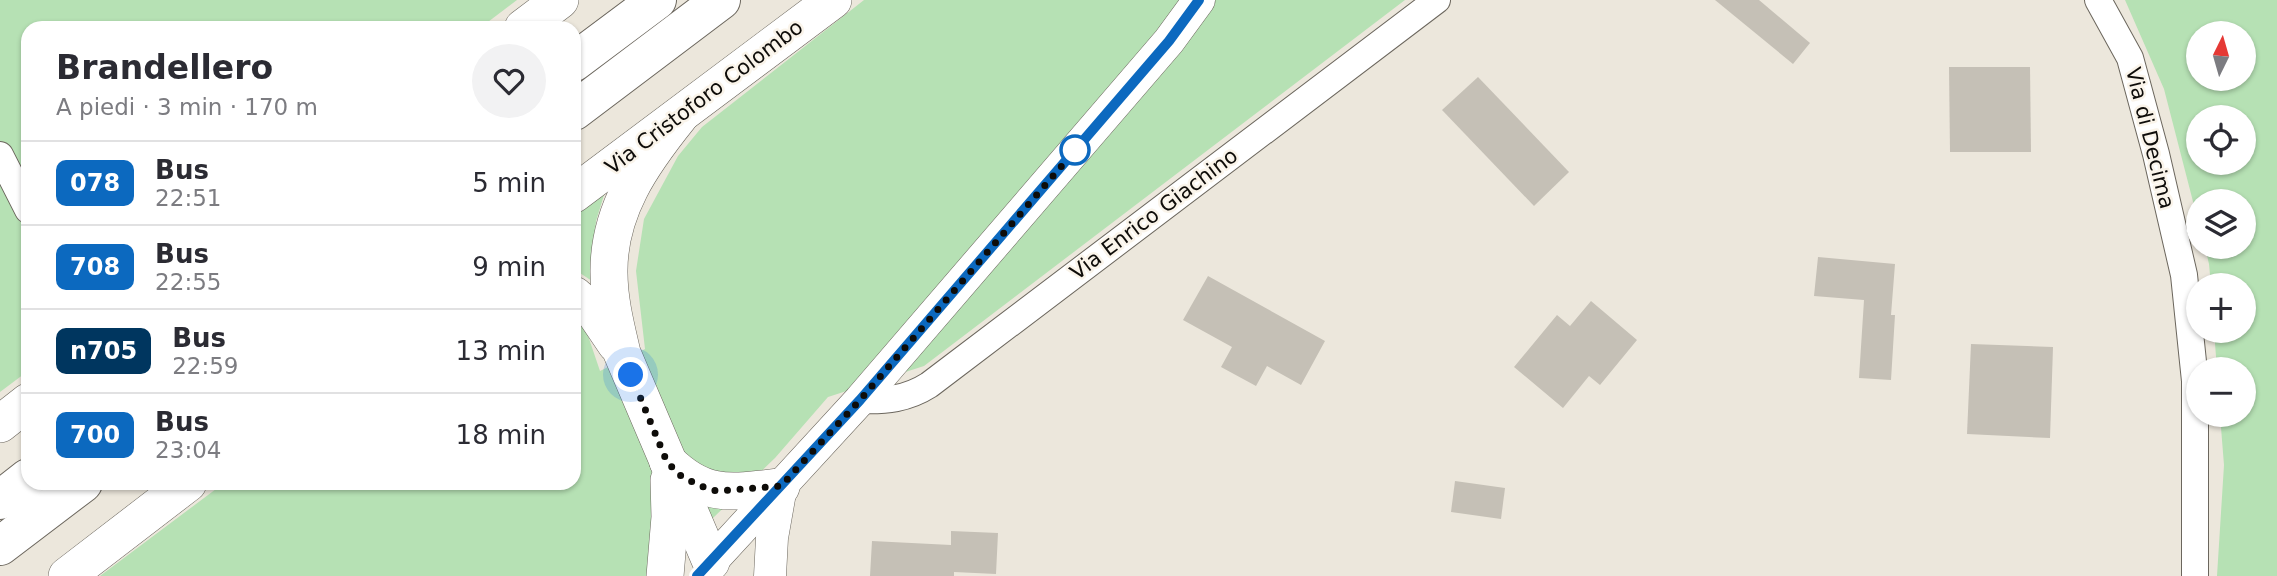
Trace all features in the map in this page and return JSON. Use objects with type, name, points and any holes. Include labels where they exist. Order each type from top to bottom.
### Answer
[{"type":"highway","points":[[581,57],[657,0]]},
{"type":"highway","points":[[581,106],[721,0]]},
{"type":"highway","points":[[0,499],[21,483]]},
{"type":"highway","points":[[0,546],[74,490]]},
{"type":"main road","points":[[532,21],[560,0]]},
{"type":"main road","name":"Via Cristoforo Colombo","points":[[581,189],[833,0]]},
{"type":"main road","points":[[679,117],[636,176],[617,218],[609,274],[622,353],[709,571]]},
{"type":"main road","points":[[581,301],[595,313],[622,353]]},
{"type":"main road","points":[[0,424],[21,408]]},
{"type":"main road","points":[[667,462],[682,477],[710,490],[728,492],[781,486]]},
{"type":"main road","points":[[665,576],[670,517],[667,462]]},
{"type":"main road","points":[[67,576],[179,490]]},
{"type":"street","points":[[709,571],[1169,41],[1199,0]]},
{"type":"street","name":"Via Enrico Giachino","points":[[860,400],[905,397],[929,385],[1437,0]]},
{"type":"street","name":"Via di Decima","points":[[2098,0],[2130,58],[2184,275],[2195,381],[2195,576]]},
{"type":"street","points":[[0,155],[21,196]]},
{"type":"street","points":[[770,576],[772,538],[781,486]]},
{"type":"green space","points":[[0,0],[517,0],[489,21],[21,21],[21,376],[0,392]]},
{"type":"green space","points":[[864,0],[1405,0],[924,366],[828,397],[775,458],[653,576],[100,576],[215,490],[581,490],[581,318],[600,371],[645,349],[636,271],[644,219],[678,156],[702,127]]},
{"type":"green space","points":[[2125,0],[2277,0],[2277,576],[2217,576],[2224,465],[2221,427],[2256,427],[2256,357],[2216,357],[2215,343],[2256,343],[2256,273],[2210,273],[2208,259],[2256,259],[2256,189],[2190,189],[2186,175],[2256,175],[2256,105],[2186,105],[2186,174],[2164,89]]},
{"type":"green space","points":[[600,192],[604,195],[596,221],[592,281],[581,274],[581,207]]},
{"type":"building","points":[[1715,0],[1759,0],[1810,43],[1793,64]]},
{"type":"building","points":[[1949,67],[2030,67],[2031,152],[1950,152]]},
{"type":"building","points":[[1478,77],[1569,172],[1534,206],[1442,110]]},
{"type":"building","points":[[1818,257],[1895,264],[1891,315],[1895,315],[1891,380],[1859,378],[1864,300],[1814,296]]},
{"type":"building","points":[[1208,276],[1325,341],[1301,385],[1267,366],[1256,386],[1221,367],[1232,347],[1183,320]]},
{"type":"building","points":[[1591,301],[1637,340],[1600,385],[1589,376],[1563,408],[1514,367],[1557,315],[1570,326]]},
{"type":"building","points":[[1971,344],[2053,347],[2050,438],[1967,434]]},
{"type":"building","points":[[1455,481],[1505,488],[1501,519],[1451,512]]},
{"type":"building","points":[[951,531],[998,533],[996,574],[954,572],[954,576],[870,576],[872,541],[951,545]]},
{"type":"bus line","name":"078","points":[[697,576],[860,400],[1169,41],[1199,0]]},
{"type":"route","points":[[631,375],[667,462],[682,477],[710,490],[728,492],[781,486],[860,400],[1078,147],[1075,150]]}]
